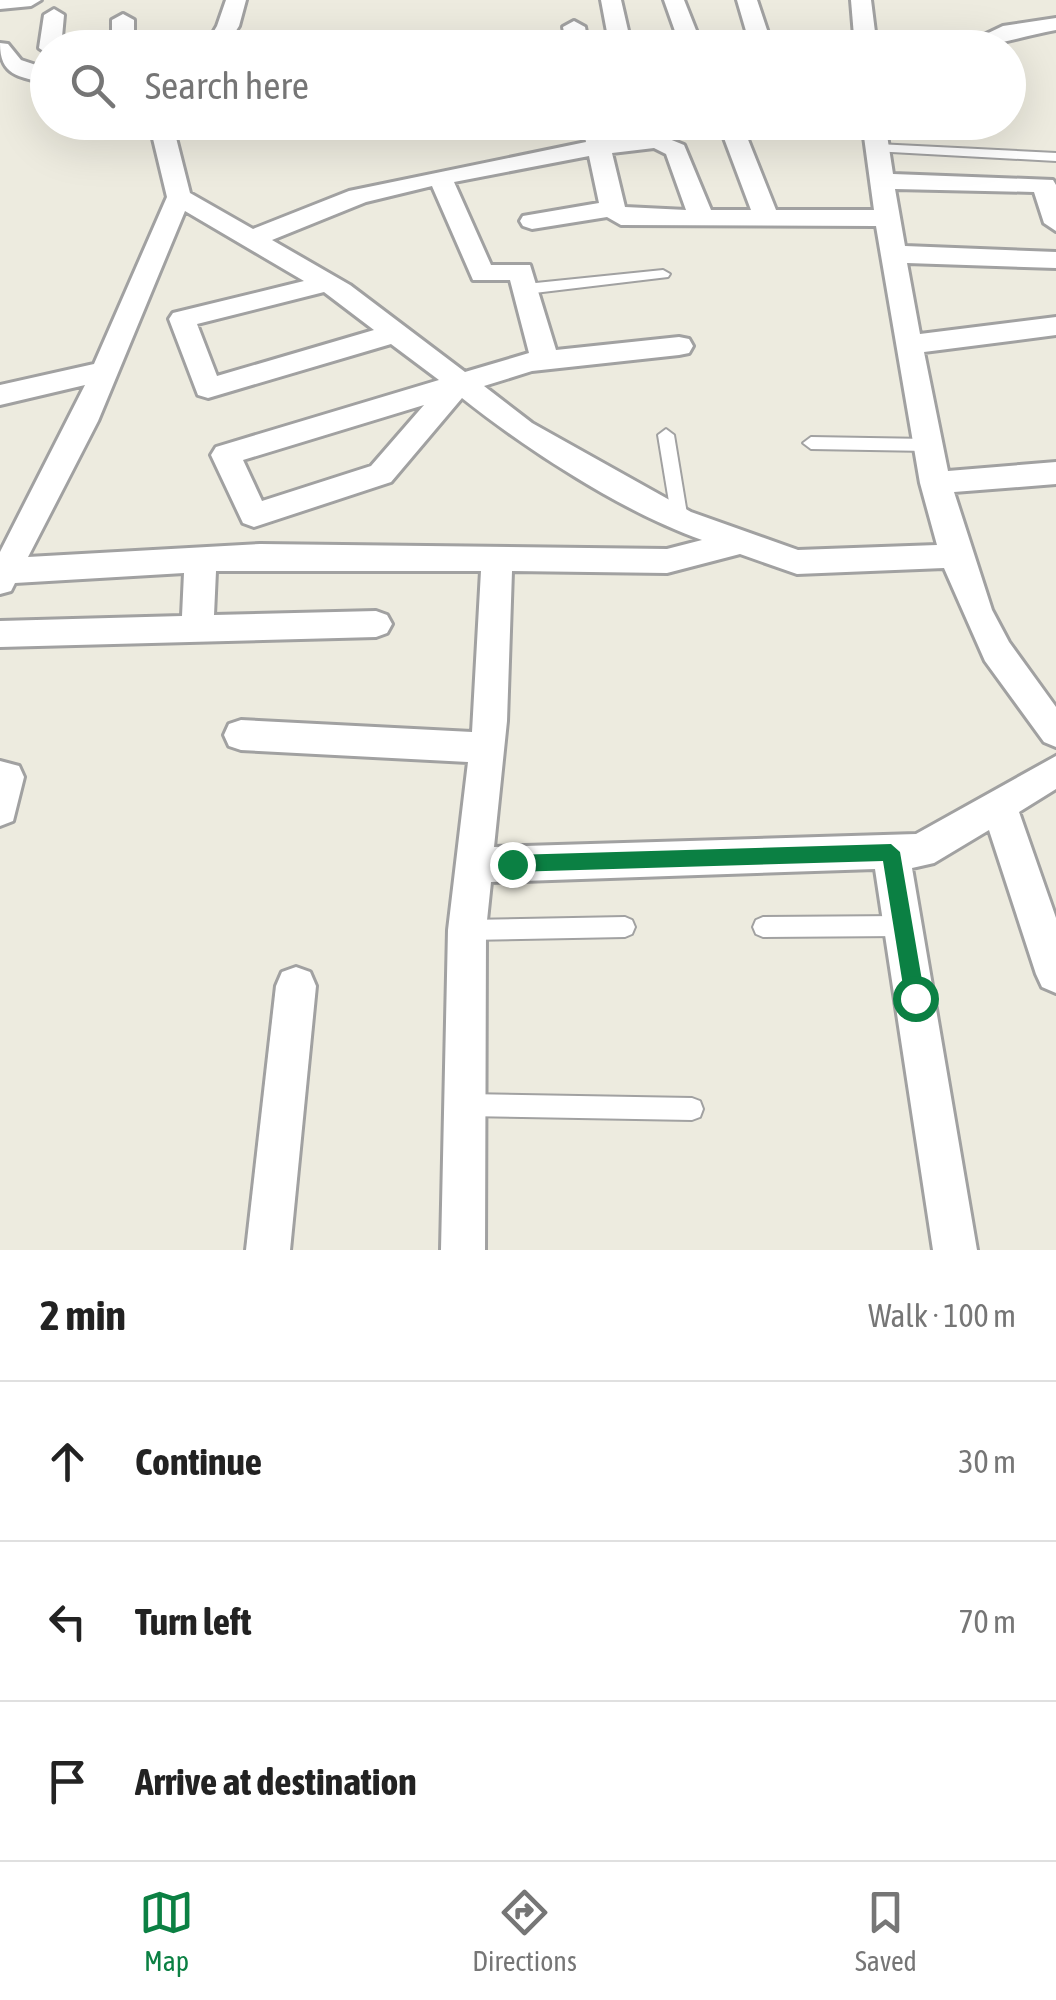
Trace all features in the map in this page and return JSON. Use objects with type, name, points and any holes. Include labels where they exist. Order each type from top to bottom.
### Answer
[{"type":"street","points":[[0,3],[31,0]]},
{"type":"street","points":[[225,30],[236,0]]},
{"type":"street","points":[[611,0],[617,30]]},
{"type":"street","points":[[674,0],[685,30]]},
{"type":"street","points":[[747,0],[756,30]]},
{"type":"street","points":[[860,0],[864,30]]},
{"type":"street","points":[[52,30],[54,15]]},
{"type":"street","points":[[124,20],[124,30]]},
{"type":"street","points":[[1017,30],[1056,24]]},
{"type":"street","points":[[3,58],[30,70]]},
{"type":"street","points":[[2,577],[84,421],[179,197],[165,140]]},
{"type":"street","points":[[597,140],[612,209],[621,217],[887,218]]},
{"type":"street","points":[[736,140],[766,217]]},
{"type":"street","points":[[876,140],[892,254],[935,484],[954,556],[1001,665],[1053,725]]},
{"type":"street","points":[[252,239],[358,196],[599,147],[658,141],[676,150],[701,217]]},
{"type":"street","points":[[440,178],[482,274],[521,272],[545,360]]},
{"type":"street","points":[[882,181],[1044,184],[1056,223]]},
{"type":"street","points":[[179,197],[328,283],[522,430],[680,520],[796,562],[954,556]]},
{"type":"street","points":[[532,221],[612,209]]},
{"type":"street","points":[[892,254],[1056,260]]},
{"type":"street","points":[[123,330],[328,283]]},
{"type":"street","points":[[182,319],[208,388],[396,333]]},
{"type":"street","points":[[909,345],[1056,326]]},
{"type":"street","points":[[460,382],[381,474],[254,515],[226,455],[460,382],[545,360],[680,346]]},
{"type":"street","points":[[0,395],[105,371]]},
{"type":"street","points":[[935,484],[1056,473]]},
{"type":"street","points":[[2,577],[260,556],[667,561],[736,543]]},
{"type":"street","points":[[196,629],[201,559]]},
{"type":"street","points":[[464,1250],[467,930],[487,748],[497,559]]},
{"type":"street","points":[[0,634],[376,624]]},
{"type":"street","points":[[241,735],[487,748]]},
{"type":"street","points":[[474,865],[921,851],[1056,771]]},
{"type":"street","points":[[0,777],[6,777],[0,810]]},
{"type":"street","points":[[999,805],[1056,974]]},
{"type":"street","points":[[891,852],[955,1250]]},
{"type":"street","points":[[268,1250],[296,986]]},
{"type":"lane","points":[[916,140],[1056,157]]},
{"type":"lane","points":[[526,289],[663,274]]},
{"type":"lane","points":[[666,436],[680,520]]},
{"type":"lane","points":[[811,443],[928,445]]},
{"type":"lane","points":[[764,928],[903,926]]},
{"type":"lane","points":[[467,930],[625,927]]},
{"type":"lane","points":[[465,1105],[692,1109]]},
{"type":"route","points":[[512,864],[891,852],[915,998]]}]
